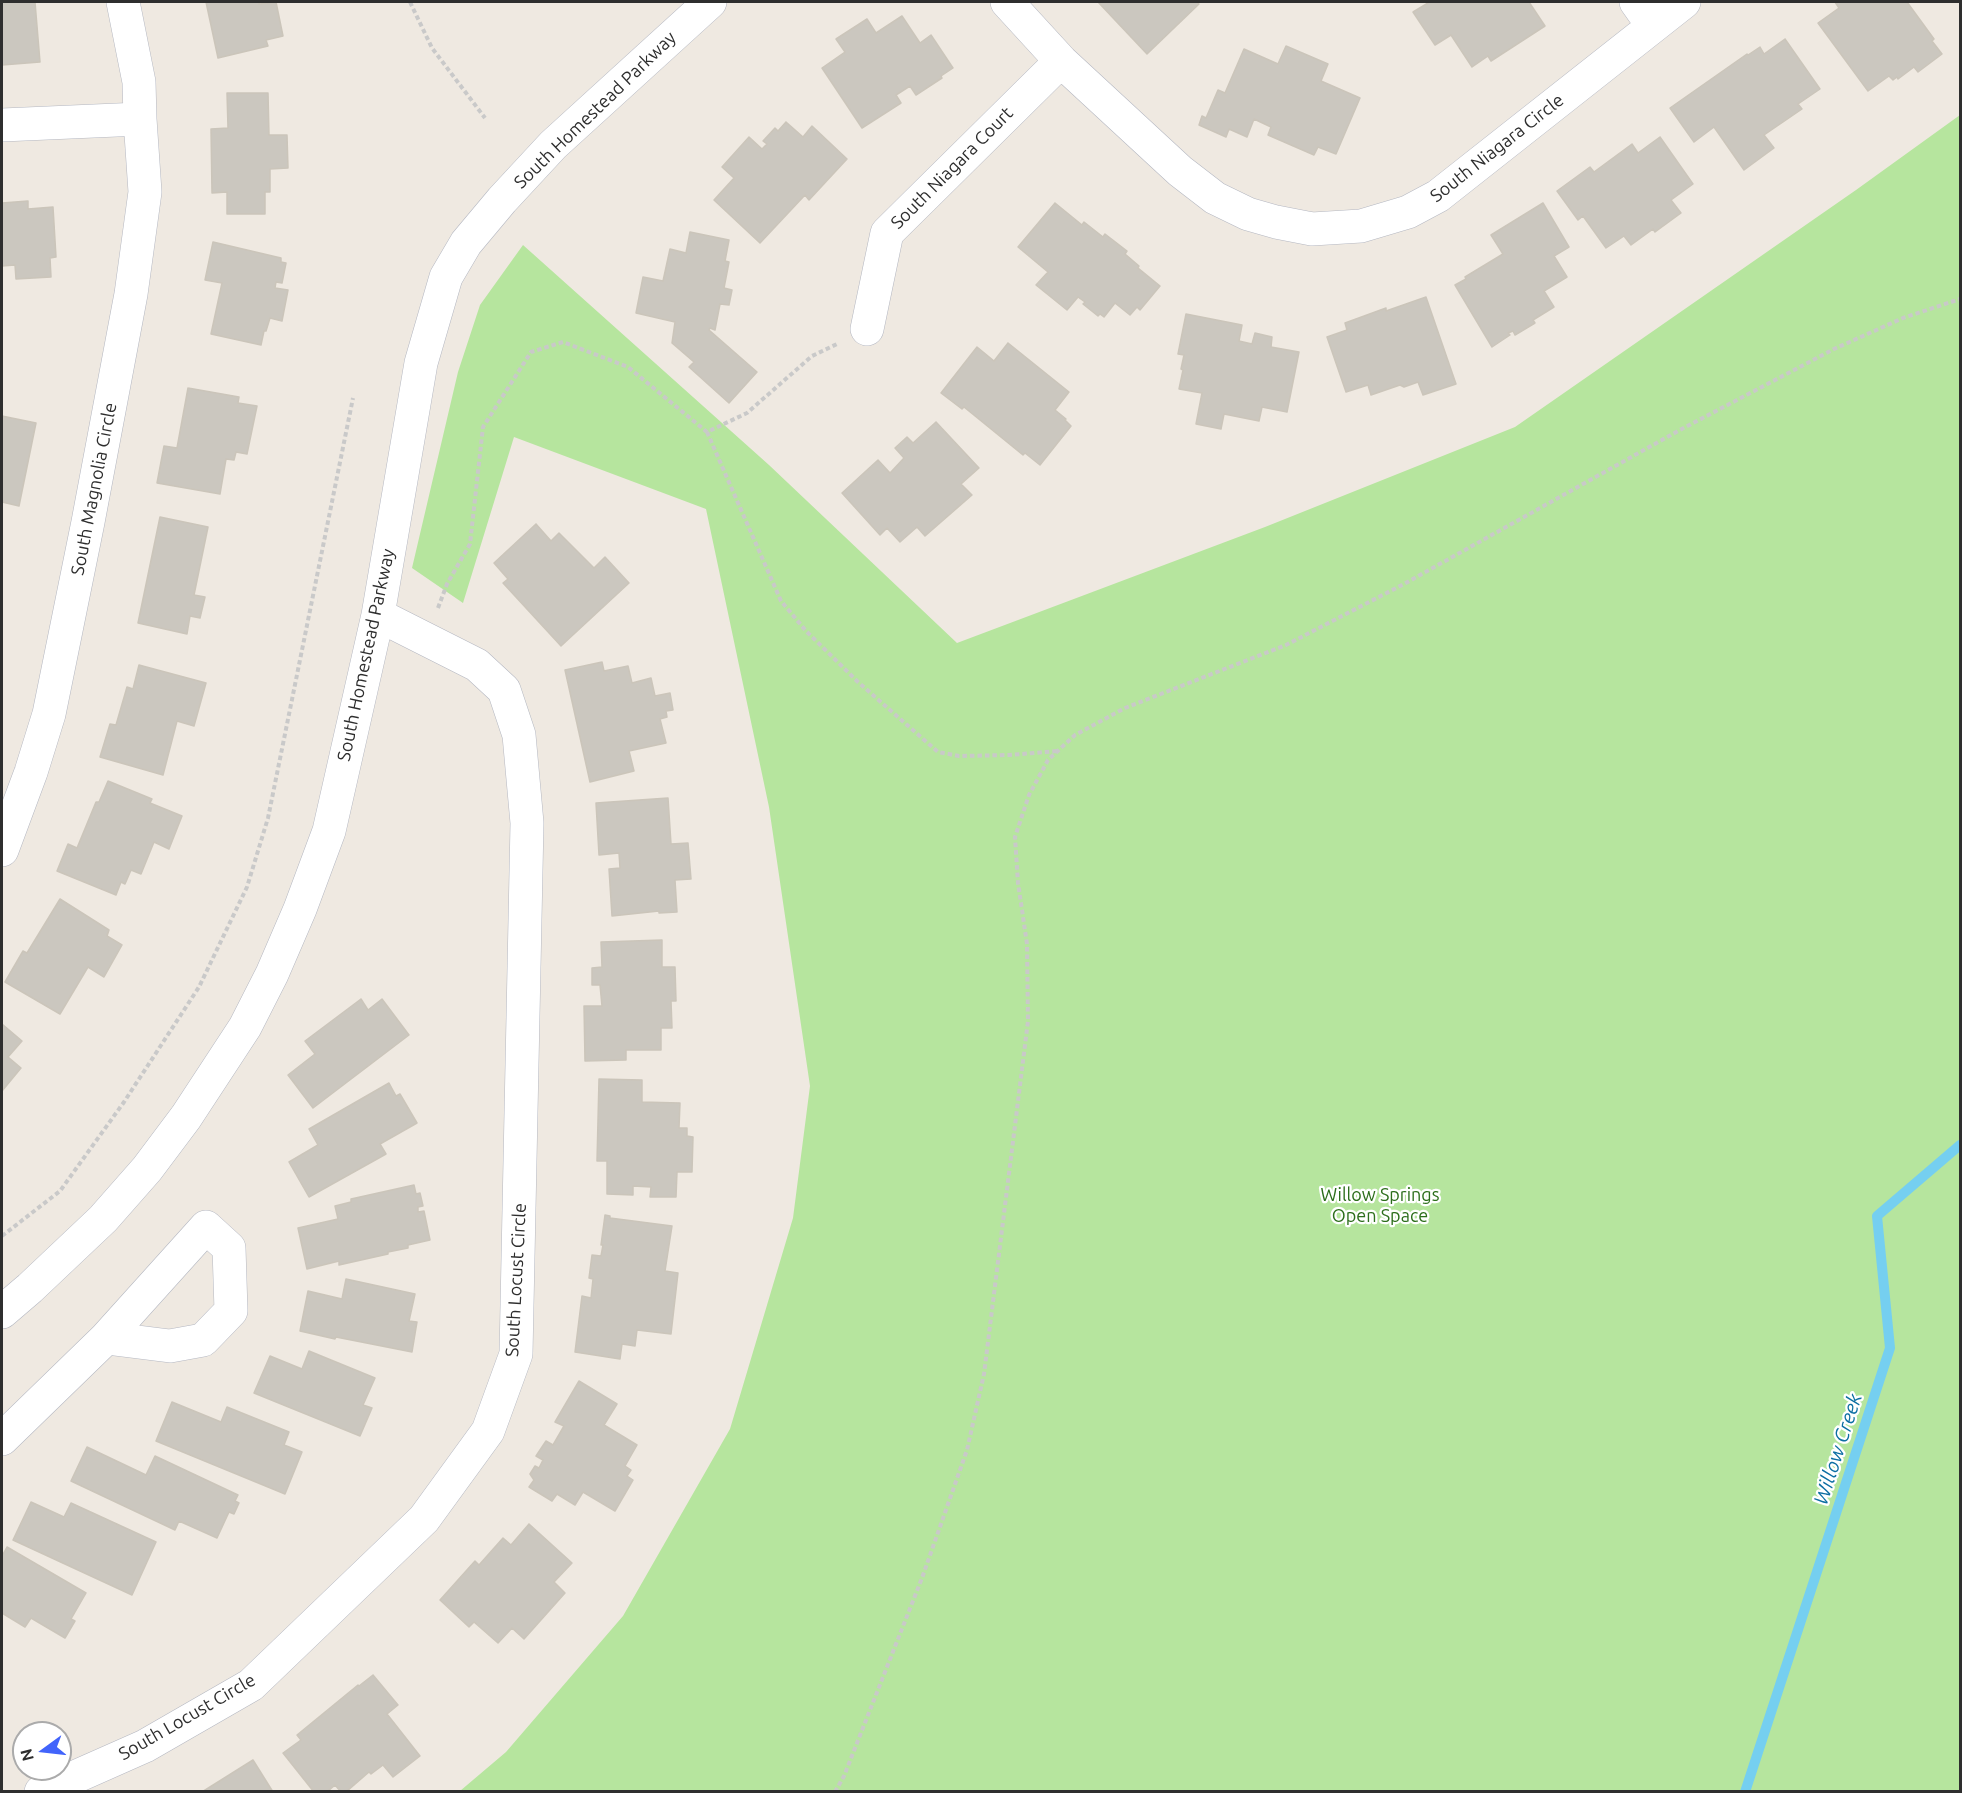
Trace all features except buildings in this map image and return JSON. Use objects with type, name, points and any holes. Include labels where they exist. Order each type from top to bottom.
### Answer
[{"type":"street","name":"South Magnolia Circle","points":[[2,850],[32,772],[49,714],[131,294],[145,192],[139,82],[123,2]]},
{"type":"street","name":"South Homestead Parkway","points":[[2,1312],[103,1219],[147,1169],[186,1118],[245,1027],[272,974],[300,909],[328,831],[378,615],[421,363],[446,277],[466,243],[502,200],[553,146],[710,2]]},
{"type":"street","name":"South Niagara Circle","points":[[1007,2],[1061,61],[1180,171],[1215,198],[1248,214],[1312,229],[1360,226],[1408,212],[1438,196],[1644,14],[1684,2]]},
{"type":"street","name":"South Niagara Court","points":[[867,329],[886,233],[1061,61]]},
{"type":"street","points":[[2,125],[140,119]]},
{"type":"street","name":"South Locust Circle","points":[[41,1791],[145,1746],[251,1685],[424,1519],[488,1431],[516,1354],[527,823],[519,735],[504,690],[477,665],[378,615]]},
{"type":"street","points":[[2,1439],[106,1338]]},
{"type":"path","points":[[410,2],[432,48],[485,118]]},
{"type":"path","points":[[835,1791],[844,1776],[922,1578],[967,1450],[984,1374],[1028,1021],[1027,944],[1018,882],[1015,837],[1029,795],[1048,760],[1075,735],[1125,708],[1286,645],[1316,630],[1404,584],[1678,431],[1834,349],[1903,318],[1960,299]]},
{"type":"path","points":[[707,432],[747,413],[812,356],[867,329]]},
{"type":"path","points":[[428,640],[447,584],[470,544],[483,427],[531,352],[563,342],[628,367],[707,432],[781,601],[806,631],[858,682],[938,752],[959,756],[1058,751]]},
{"type":"path","points":[[2,1236],[60,1191],[124,1102],[199,987],[247,887],[268,818],[353,398]]},
{"type":"green space","name":"Willow Springs Open Space","points":[[1960,115],[1960,1791],[460,1791],[506,1752],[623,1616],[730,1429],[793,1218],[810,1086],[769,807],[706,509],[514,437],[463,603],[412,568],[458,372],[480,305],[523,245],[769,465],[957,643],[1265,527],[1515,427]]},
{"type":"waterway","name":"Willow Creek","points":[[1745,1792],[1890,1348],[1877,1216],[1960,1145]]}]
